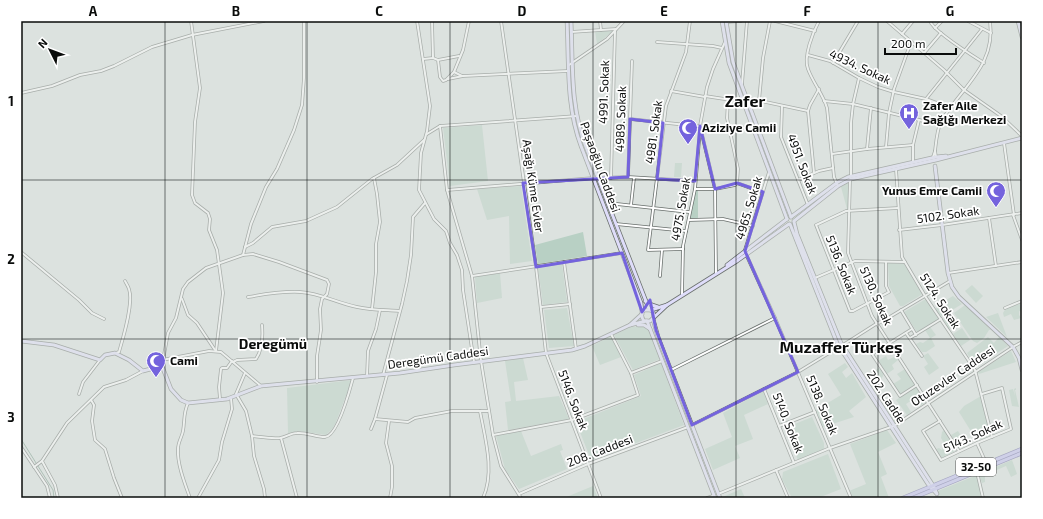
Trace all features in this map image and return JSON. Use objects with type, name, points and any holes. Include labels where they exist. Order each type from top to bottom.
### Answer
[{"type":"main road","name":"32-50","points":[[913,498],[986,463],[1022,449]]},
{"type":"main road","name":"32-50","points":[[903,498],[977,472],[1022,453]]},
{"type":"street","points":[[191,21],[200,88],[195,122],[192,195],[195,203],[208,214],[210,220],[209,230],[217,250],[223,293],[216,351]]},
{"type":"street","points":[[21,93],[52,86],[80,75],[101,71],[152,47],[192,35],[264,21]]},
{"type":"street","points":[[242,255],[251,224],[266,186],[277,169],[294,130],[302,105],[304,78],[304,21]]},
{"type":"street","points":[[417,21],[430,106],[426,134],[421,153],[419,190],[434,219],[446,231],[462,270],[463,290],[474,362]]},
{"type":"street","points":[[432,21],[433,58]]},
{"type":"street","points":[[448,79],[454,72],[459,56],[464,47],[469,21]]},
{"type":"street","name":"Aşağı Küme Evler","points":[[501,21],[536,266],[546,353]]},
{"type":"street","name":"Paşaoğlu Caddesi","points":[[567,21],[569,71],[579,140],[641,303],[642,313]]},
{"type":"street","name":"Paşaoğlu Caddesi","points":[[571,21],[575,117],[615,224],[645,301],[650,310]]},
{"type":"street","points":[[600,21],[601,30]]},
{"type":"street","points":[[569,65],[603,42],[624,21]]},
{"type":"street","name":"4981. Sokak","points":[[662,250],[648,250],[663,123],[666,106],[686,52],[690,21]]},
{"type":"street","points":[[722,21],[729,63],[787,219],[787,223],[789,224]]},
{"type":"street","points":[[741,21],[726,21],[733,62],[794,222]]},
{"type":"street","points":[[742,85],[747,21]]},
{"type":"street","points":[[759,101],[763,58],[770,21]]},
{"type":"street","points":[[775,21],[814,31]]},
{"type":"street","points":[[818,21],[814,31],[807,62],[808,69],[819,89],[827,110],[834,168],[838,185]]},
{"type":"street","points":[[833,63],[858,21]]},
{"type":"street","points":[[746,252],[794,222],[838,185],[850,180],[1004,143],[1022,137],[1001,116],[964,90],[947,72],[887,21]]},
{"type":"street","points":[[902,34],[913,21]]},
{"type":"street","points":[[930,21],[941,33],[984,63]]},
{"type":"street","points":[[936,28],[942,21]]},
{"type":"street","points":[[968,21],[991,33]]},
{"type":"street","points":[[990,21],[991,33],[988,53],[984,63],[950,108],[940,125],[935,152],[935,166],[950,282],[959,297],[1013,347],[1018,355],[1022,370]]},
{"type":"street","points":[[1018,21],[1022,37]]},
{"type":"street","points":[[926,100],[982,28]]},
{"type":"street","points":[[572,32],[616,30]]},
{"type":"street","name":"4991. Sokak","points":[[610,178],[616,30]]},
{"type":"street","points":[[924,53],[941,33]]},
{"type":"street","points":[[657,42],[722,48]]},
{"type":"street","name":"4975. Sokak","points":[[682,295],[683,250],[695,189],[700,126],[705,96],[713,69],[725,42]]},
{"type":"street","points":[[886,147],[889,113],[894,92],[911,42]]},
{"type":"street","name":"4934. Sokak","points":[[808,55],[833,63],[859,78],[894,92],[950,108]]},
{"type":"street","points":[[423,59],[433,58],[438,60],[459,56]]},
{"type":"street","points":[[438,60],[441,79],[445,81],[463,76],[569,71]]},
{"type":"street","name":"4989. Sokak","points":[[628,177],[632,61]]},
{"type":"street","points":[[454,72],[463,76]]},
{"type":"street","name":"5130. Sokak","points":[[859,78],[853,104],[848,249],[851,262],[867,304],[877,325],[929,402],[959,451]]},
{"type":"street","points":[[814,173],[808,111],[810,103],[819,89]]},
{"type":"street","points":[[671,91],[728,100],[743,101],[747,99],[808,111]]},
{"type":"street","points":[[728,100],[726,116],[738,169],[737,183]]},
{"type":"street","points":[[824,101],[853,104],[940,125]]},
{"type":"street","name":"4951. Sokak","points":[[782,106],[780,135],[808,205]]},
{"type":"street","points":[[867,149],[872,108]]},
{"type":"street","points":[[426,134],[440,126],[575,117]]},
{"type":"street","points":[[630,119],[700,126],[753,128]]},
{"type":"street","points":[[913,162],[913,145],[919,120]]},
{"type":"street","points":[[440,126],[446,190],[472,276],[481,361],[493,435],[501,466],[521,498]]},
{"type":"street","points":[[700,126],[715,189],[716,274]]},
{"type":"street","points":[[245,247],[253,243],[272,227],[306,221],[337,208],[374,178],[397,165],[424,140]]},
{"type":"street","points":[[1004,143],[1013,215],[1022,240]]},
{"type":"street","points":[[832,154],[913,145]]},
{"type":"street","points":[[717,496],[651,329],[643,319],[642,313],[646,309],[650,310],[666,304],[723,270],[787,219],[851,176],[913,162],[935,159]]},
{"type":"street","points":[[798,180],[814,173],[834,168]]},
{"type":"street","name":"5124. Sokak","points":[[896,169],[899,230],[902,256],[925,296],[976,371],[992,437]]},
{"type":"street","name":"4965. Sokak","points":[[746,252],[769,171]]},
{"type":"street","points":[[446,190],[593,178],[628,177],[695,181]]},
{"type":"street","points":[[372,309],[376,272],[376,244],[380,222],[374,178]]},
{"type":"street","points":[[631,206],[634,178]]},
{"type":"street","points":[[695,189],[715,189],[735,185],[737,183],[763,192]]},
{"type":"street","points":[[383,375],[411,255],[413,216],[425,202]]},
{"type":"street","points":[[607,203],[690,212]]},
{"type":"street","points":[[849,211],[898,208]]},
{"type":"street","name":"5136. Sokak","points":[[849,211],[841,213],[816,225],[850,311],[867,304]]},
{"type":"street","name":"5102. Sokak","points":[[899,230],[1022,213]]},
{"type":"street","points":[[990,218],[996,266]]},
{"type":"street","points":[[688,220],[724,219],[753,226]]},
{"type":"street","name":"202. Cadde","points":[[794,222],[813,279]]},
{"type":"street","points":[[615,224],[686,231]]},
{"type":"street","name":"202. Cadde","points":[[789,224],[841,346],[937,494],[937,498]]},
{"type":"street","points":[[660,276],[662,250],[683,250]]},
{"type":"street","points":[[21,252],[79,300],[92,313],[104,319]]},
{"type":"street","points":[[472,276],[622,252]]},
{"type":"street","name":"5138. Sokak","points":[[746,252],[851,498]]},
{"type":"street","points":[[198,498],[219,460],[222,442],[232,409],[231,397],[188,403],[181,400],[171,390],[162,366],[168,333],[176,318],[182,299],[183,289],[188,282],[206,268],[242,255],[253,254],[327,280],[329,284],[326,294],[322,299],[320,309],[317,382]]},
{"type":"street","points":[[564,262],[576,349]]},
{"type":"street","points":[[813,279],[851,262],[905,262]]},
{"type":"street","points":[[867,304],[889,292],[886,288],[886,262]]},
{"type":"street","points":[[948,273],[1022,262]]},
{"type":"street","points":[[79,394],[83,382],[100,360],[105,355],[119,352],[125,331],[131,298],[125,281]]},
{"type":"street","points":[[877,325],[950,282]]},
{"type":"street","points":[[248,297],[262,294],[300,292],[324,296],[357,307],[399,311]]},
{"type":"street","points":[[182,299],[188,314],[197,323],[216,351]]},
{"type":"street","points":[[645,301],[652,306],[660,307]]},
{"type":"street","points":[[1005,308],[1022,301]]},
{"type":"street","points":[[541,307],[570,304]]},
{"type":"street","points":[[646,321],[650,321],[666,304]]},
{"type":"street","points":[[367,376],[368,351],[376,329],[380,310]]},
{"type":"street","points":[[650,310],[654,314],[653,318],[657,333],[690,426]]},
{"type":"street","points":[[901,310],[916,335]]},
{"type":"street","name":"Deregümü Caddesi","points":[[231,397],[261,386],[383,375],[576,349],[630,325],[642,313]]},
{"type":"street","points":[[671,370],[775,318]]},
{"type":"street","points":[[910,338],[941,319]]},
{"type":"street","name":"Deregümü Caddesi","points":[[630,325],[635,325],[646,321]]},
{"type":"street","points":[[220,399],[219,387],[221,369],[227,368],[237,360],[256,359],[260,349],[262,325]]},
{"type":"street","points":[[635,325],[644,326],[651,329]]},
{"type":"street","name":"208. Caddesi","points":[[519,494],[588,464],[690,426],[798,372],[877,325]]},
{"type":"street","points":[[912,329],[872,354],[900,396],[917,385]]},
{"type":"street","points":[[906,333],[922,356]]},
{"type":"street","points":[[493,435],[572,420],[638,395],[631,373],[611,334]]},
{"type":"street","points":[[21,341],[54,346],[100,360]]},
{"type":"street","name":"Otuzevler Caddesi","points":[[707,498],[717,496],[830,448],[893,427],[1022,342]]},
{"type":"street","points":[[162,360],[209,351],[221,352],[261,386]]},
{"type":"street","points":[[115,353],[129,360],[143,371]]},
{"type":"street","name":"5146. Sokak","points":[[546,353],[601,498]]},
{"type":"street","points":[[631,373],[663,361]]},
{"type":"street","points":[[35,466],[41,462],[67,424],[104,387],[126,380],[143,371],[162,366]]},
{"type":"street","points":[[245,373],[236,394],[246,411],[252,436],[254,456],[265,498]]},
{"type":"street","points":[[371,429],[388,374]]},
{"type":"street","points":[[252,436],[281,438],[299,433],[324,437],[331,434],[339,419],[353,378]]},
{"type":"street","name":"5143. Sokak","points":[[940,421],[923,431],[941,460],[1012,428],[1002,388],[982,394]]},
{"type":"street","name":"5140. Sokak","points":[[764,389],[794,463]]},
{"type":"street","points":[[91,400],[94,405],[92,421],[95,440],[105,449],[122,498]]},
{"type":"street","points":[[188,403],[184,412],[183,432],[177,451],[184,482],[190,498]]},
{"type":"street","points":[[375,420],[409,422],[415,418],[452,411],[489,411]]},
{"type":"street","points":[[480,411],[488,462],[487,481],[483,498]]},
{"type":"street","points":[[779,426],[815,412]]},
{"type":"street","points":[[389,420],[386,443],[392,466],[392,487],[390,498]]},
{"type":"street","points":[[281,438],[297,498]]},
{"type":"street","points":[[977,443],[986,463]]},
{"type":"street","points":[[21,447],[47,486],[50,498]]},
{"type":"street","points":[[41,462],[55,485],[58,498]]},
{"type":"street","points":[[776,470],[788,498]]},
{"type":"street","points":[[977,472],[983,498]]},
{"type":"highlighted area","points":[[630,119],[663,123],[657,179],[695,181],[700,126],[715,189],[737,183],[763,192],[745,251],[798,372],[692,425],[656,330],[650,300],[642,312],[622,253],[536,267],[523,183],[628,177]]},
{"type":"green space","points":[[595,31],[613,31],[597,44]]},
{"type":"green space","points":[[482,125],[488,181],[450,186],[443,128]]},
{"type":"green space","points":[[675,163],[682,163],[681,177],[674,177]]},
{"type":"green space","points":[[848,183],[848,209],[847,209],[841,187]]},
{"type":"green space","points":[[521,186],[532,261],[510,264],[509,216],[487,220],[477,189]]},
{"type":"green space","points":[[695,190],[698,190],[698,218],[690,219]]},
{"type":"green space","points":[[583,232],[587,256],[538,264],[535,245]]},
{"type":"green space","points":[[888,263],[904,264],[922,294],[903,306],[900,306],[889,286]]},
{"type":"green space","points":[[562,264],[567,302],[543,305],[538,268]]},
{"type":"green space","points":[[500,273],[502,298],[477,303],[475,277]]},
{"type":"green space","points":[[972,285],[983,296],[976,303],[965,291]]},
{"type":"green space","points":[[953,296],[962,304],[941,317],[935,309]]},
{"type":"green space","points":[[926,300],[939,319],[917,332],[904,312]]},
{"type":"green space","points":[[1020,304],[1022,312],[1019,311],[1019,315],[1021,318],[1014,320],[1011,314],[1004,317],[1003,313],[1006,308]]},
{"type":"green space","points":[[965,305],[991,330],[989,330],[984,338],[977,343],[973,341],[954,313]]},
{"type":"green space","points":[[567,308],[574,346],[549,348],[544,310]]},
{"type":"green space","points":[[998,313],[1007,337],[986,317]]},
{"type":"green space","points":[[951,314],[958,323],[949,329],[943,319]]},
{"type":"green space","points":[[643,326],[648,328],[660,359],[633,370],[614,335],[631,327]]},
{"type":"green space","points":[[930,327],[936,335],[931,338],[935,346],[926,352],[922,352],[916,344],[920,342],[923,343],[930,338],[925,330]]},
{"type":"green space","points":[[962,328],[970,340],[961,346],[953,334]]},
{"type":"green space","points":[[611,336],[621,357],[600,365],[592,346]]},
{"type":"green space","points":[[988,337],[994,343],[999,337],[1008,346],[982,363],[978,356],[971,360],[967,353]]},
{"type":"green space","points":[[1011,351],[1016,362],[979,374],[978,372]]},
{"type":"green space","points":[[928,353],[939,368],[929,375],[924,367],[928,364],[923,356]]},
{"type":"green space","points":[[886,356],[888,360],[896,356],[898,360],[892,365],[894,369],[887,374],[878,361]]},
{"type":"green space","points":[[523,358],[528,380],[514,382],[516,401],[559,396],[569,419],[508,430],[505,402],[511,401],[505,361]]},
{"type":"green space","points":[[661,363],[684,425],[591,460],[576,422],[641,396],[634,375]]},
{"type":"green space","points":[[845,363],[848,367],[842,372],[846,378],[852,373],[866,397],[849,411],[854,417],[823,427],[816,410],[841,395],[828,374]]},
{"type":"green space","points":[[879,368],[884,374],[877,387],[877,394],[869,381],[876,377],[873,372]]},
{"type":"green space","points":[[905,369],[915,385],[900,394],[893,384],[901,379],[897,374]]},
{"type":"green space","points":[[352,380],[336,422],[333,428],[326,435],[299,431],[288,433],[287,388]]},
{"type":"green space","points":[[916,387],[926,402],[920,406],[915,398],[906,404],[911,412],[907,415],[896,400]]},
{"type":"green space","points":[[1016,388],[1015,390],[1019,407],[1012,406],[1009,390],[1013,389],[1015,396],[1014,389]]},
{"type":"green space","points":[[763,391],[768,404],[744,415],[753,439],[735,446],[740,458],[713,470],[705,449],[732,437],[723,413]]},
{"type":"green space","points":[[981,396],[990,436],[977,441],[959,412],[964,406]]},
{"type":"green space","points":[[891,403],[901,419],[895,422],[885,407]]},
{"type":"green space","points":[[812,417],[824,443],[824,449],[798,460],[785,428]]},
{"type":"green space","points":[[887,430],[896,443],[878,452],[887,474],[881,477],[889,498],[852,498],[849,491],[866,484],[850,444]]},
{"type":"green space","points":[[944,430],[957,450],[942,458],[936,449],[939,448],[942,450],[944,443],[941,438]]},
{"type":"green space","points":[[521,431],[531,456],[561,444],[563,450],[560,451],[567,469],[519,489],[505,469],[496,436]]},
{"type":"green space","points":[[958,431],[967,445],[962,448],[958,447],[951,435]]},
{"type":"green space","points":[[828,454],[841,489],[818,498],[792,498],[782,479],[783,472]]},
{"type":"green space","points":[[1012,460],[1017,474],[1011,477],[1006,466],[985,475],[985,482],[982,483],[979,474]]},
{"type":"green space","points":[[977,475],[981,498],[940,498],[938,491]]},
{"type":"green space","points":[[593,486],[598,498],[564,498]]},
{"type":"green space","points":[[741,489],[745,498],[723,498],[725,496]]},
{"type":"waterway","points":[[21,439],[53,490],[54,498]]},
{"type":"place","name":"Zafer Aile Sağlğı Merkezi","points":[[909,130]]},
{"type":"place","name":"Aziziye Camii","points":[[688,145]]},
{"type":"place","name":"Yunus Emre Camii","points":[[996,208]]},
{"type":"place","name":"Cami","points":[[156,378]]},
{"type":"district","name":"Zafer","points":[[745,101]]},
{"type":"district","name":"Deregümü","points":[[273,344]]},
{"type":"district","name":"Muzaffer Türkeş","points":[[841,347]]}]
